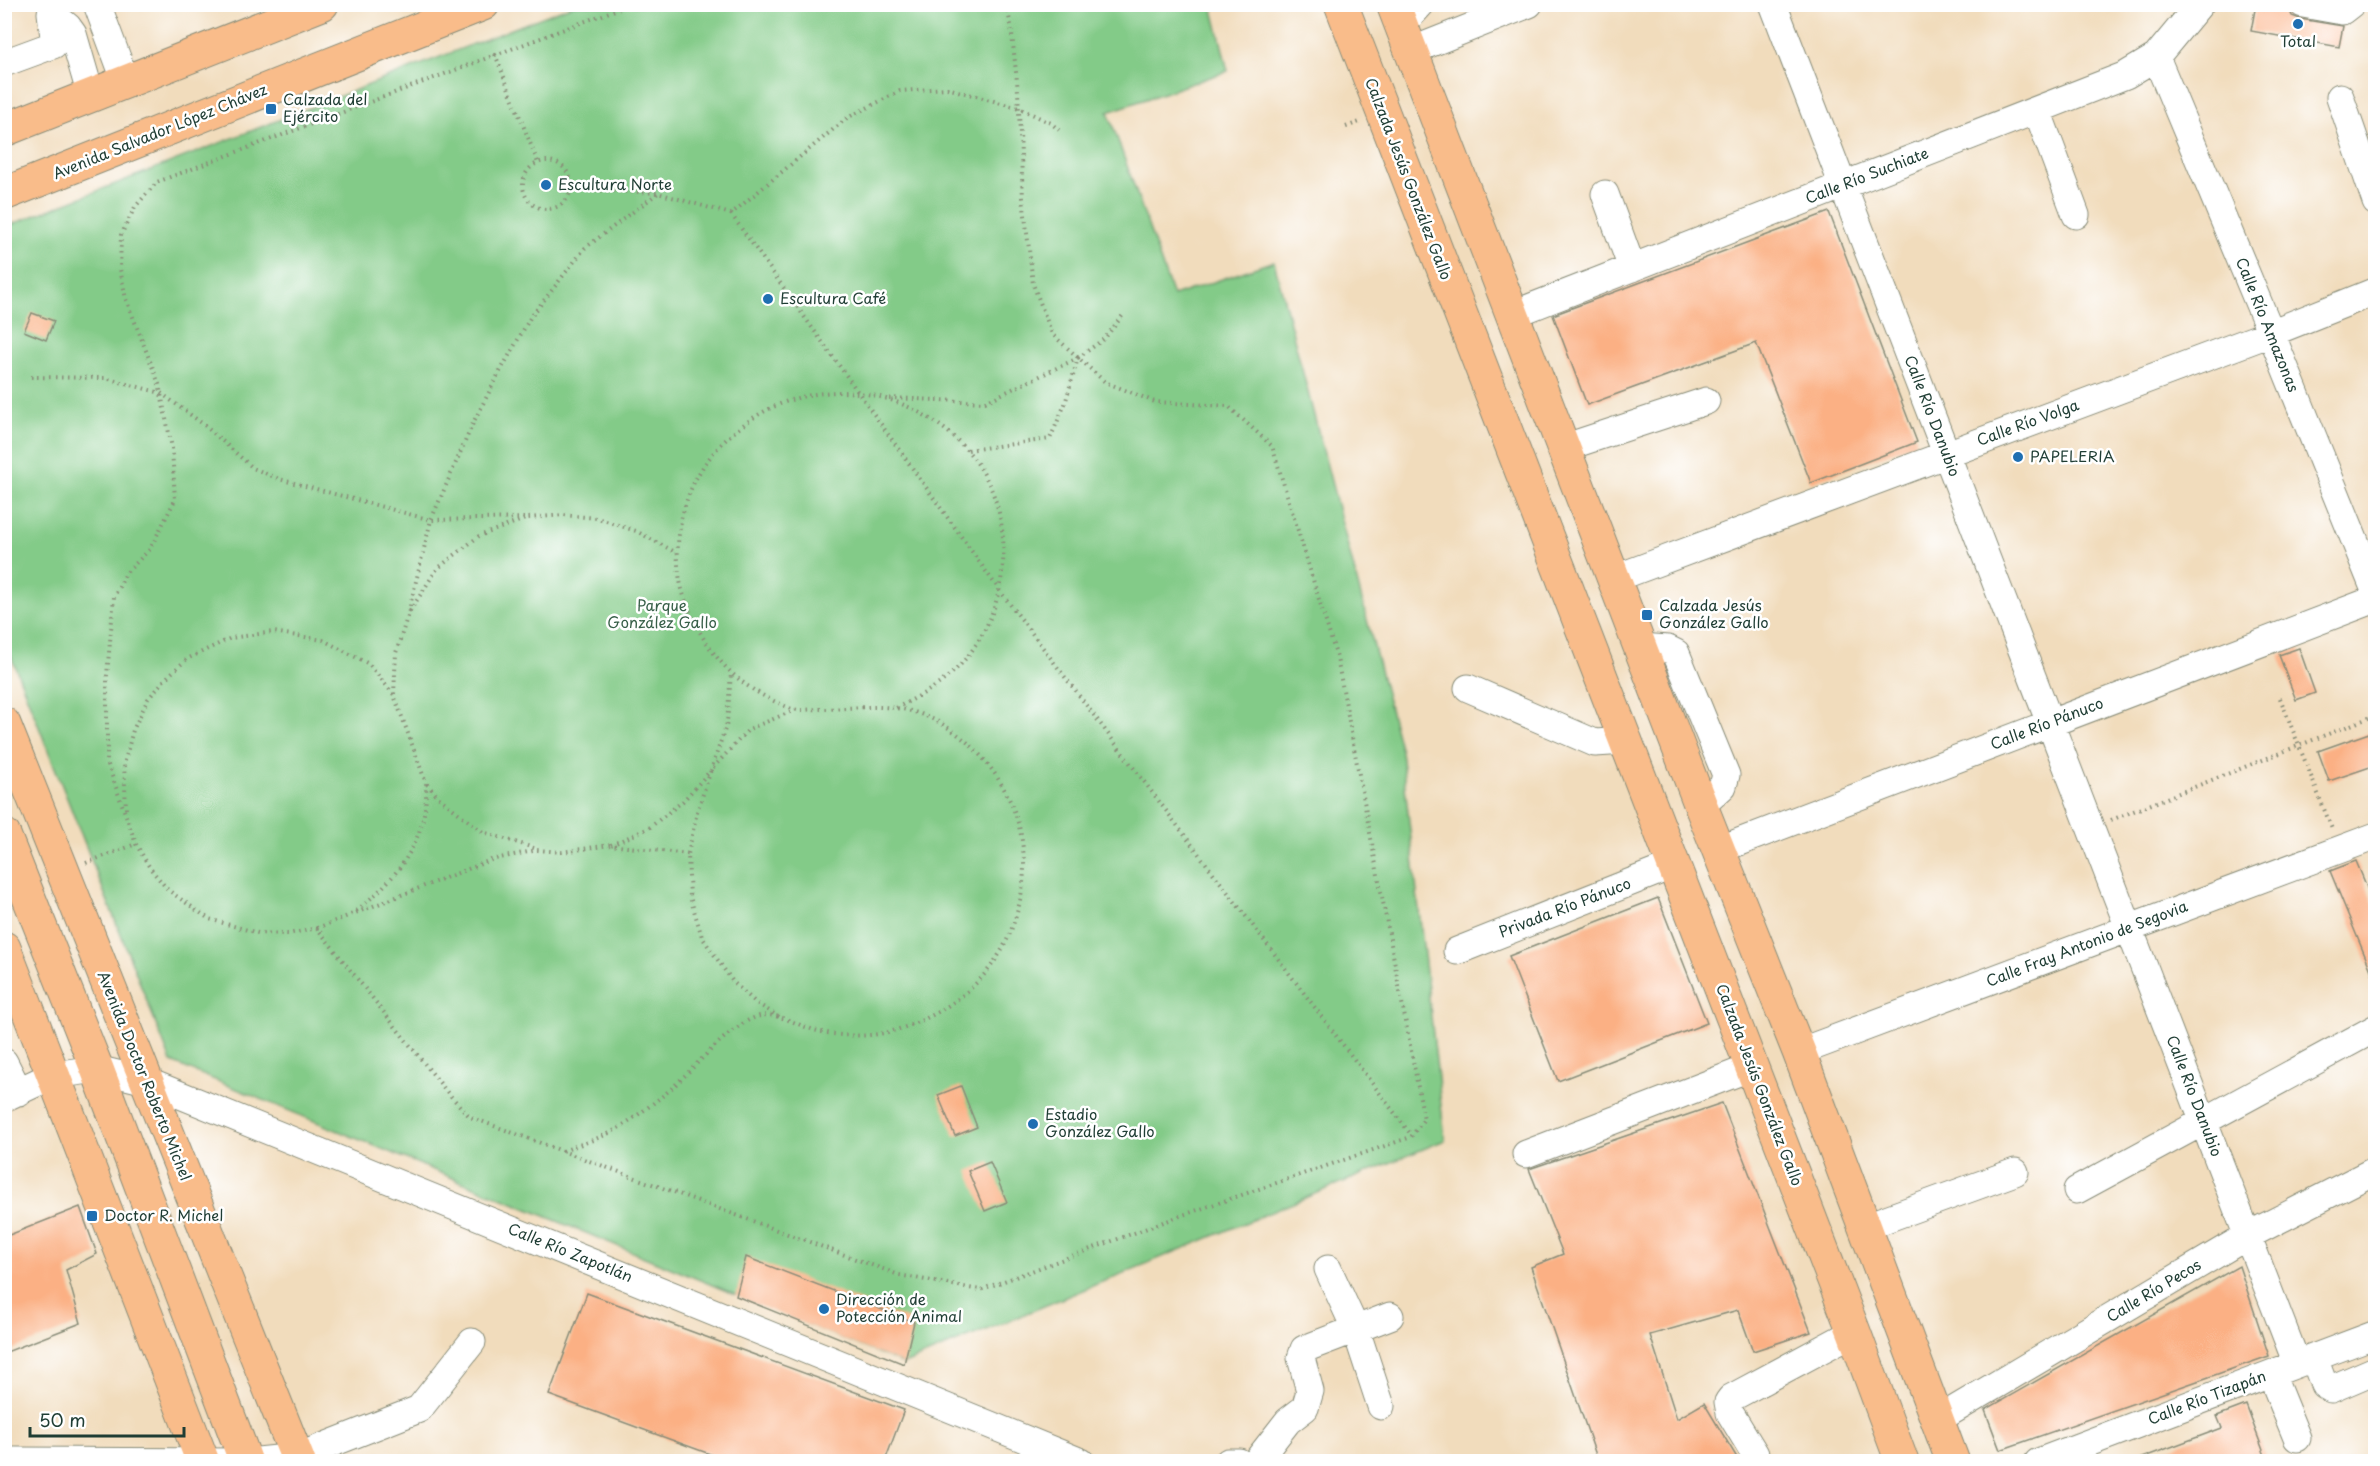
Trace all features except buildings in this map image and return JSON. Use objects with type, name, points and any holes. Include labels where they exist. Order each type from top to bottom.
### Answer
[{"type":"main road","points":[[4,130],[322,4]]},
{"type":"main road","name":"Avenida Salvador López Chávez","points":[[4,194],[483,4]]},
{"type":"main road","name":"Calzada Jesús González Gallo","points":[[1341,4],[1902,1461]]},
{"type":"main road","points":[[1407,21],[1512,315],[1800,1057],[1953,1461]]},
{"type":"main road","name":"Avenida Doctor Roberto Michel","points":[[4,724],[298,1459]]},
{"type":"main road","points":[[4,835],[98,1069],[247,1461]]},
{"type":"main road","points":[[4,948],[10,981],[53,1075],[203,1461]]},
{"type":"main road","points":[[1797,1186],[1800,1057]]},
{"type":"main road","points":[[148,1316],[184,1297]]},
{"type":"street","points":[[97,4],[126,82]]},
{"type":"street","points":[[1407,21],[1529,4]]},
{"type":"street","name":"Calle Río Danubio","points":[[1773,4],[2247,1236],[2305,1361],[2324,1385],[2331,1389],[2373,1371]]},
{"type":"street","name":"Calle Río Suchiate","points":[[1512,315],[2126,75],[2156,57],[2200,4]]},
{"type":"street","points":[[2304,4],[2342,11],[2351,4]]},
{"type":"street","points":[[4,63],[53,45],[51,13],[73,34],[91,96]]},
{"type":"street","name":"Calle Río Amazonas","points":[[2156,57],[2376,593]]},
{"type":"street","points":[[2340,97],[2376,202]]},
{"type":"street","points":[[2037,110],[2076,215]]},
{"type":"street","points":[[1605,194],[1632,268]]},
{"type":"street","name":"Calle Río Volga","points":[[1613,579],[2271,333],[2376,291]]},
{"type":"street","points":[[1563,448],[1706,401]]},
{"type":"street","name":"Calle Río Pánuco","points":[[1718,850],[2376,598]]},
{"type":"street","points":[[1468,688],[1595,743],[1626,741]]},
{"type":"street","name":"Calle Fray Antonio de Segovia","points":[[1800,1057],[2129,928],[2376,836]]},
{"type":"street","name":"Privada Río Pánuco","points":[[1457,951],[1674,865]]},
{"type":"street","points":[[2077,1190],[2376,1028]]},
{"type":"street","points":[[4,1062],[12,1095]]},
{"type":"street","points":[[1526,1154],[1752,1067]]},
{"type":"street","name":"Calle Río Zapotlán","points":[[12,1095],[53,1075],[98,1069],[146,1081],[1081,1461]]},
{"type":"street","name":"Calle Río Pecos","points":[[1937,1420],[2247,1236],[2376,1170]]},
{"type":"street","points":[[1864,1227],[2015,1172]]},
{"type":"street","points":[[1328,1269],[1356,1330],[1381,1406]]},
{"type":"street","points":[[1256,1461],[1288,1421],[1305,1408],[1310,1391],[1301,1358],[1304,1349],[1390,1316]]},
{"type":"street","points":[[1755,1454],[1730,1413],[1728,1402],[1731,1398],[1854,1332]]},
{"type":"street","name":"Calle Río Tizapán","points":[[2038,1461],[2376,1334]]},
{"type":"street","points":[[247,1461],[298,1459],[419,1409],[472,1342]]},
{"type":"street","points":[[2271,1374],[2297,1438]]},
{"type":"street","points":[[14,1461],[239,1461]]},
{"type":"street","points":[[1228,1461],[1239,1461]]},
{"type":"path","points":[[537,850],[491,860],[317,928],[288,934],[258,933],[209,919],[168,890],[150,868],[136,844],[107,762],[107,675],[114,597],[126,573],[150,549],[175,500],[172,448],[161,393],[126,299],[120,269],[121,235],[135,207],[157,182],[631,4]]},
{"type":"path","points":[[317,928],[447,1092],[470,1117],[899,1275],[980,1290],[1180,1216],[1412,1136],[1424,1119],[1337,658],[1272,446],[1228,406],[1155,402],[1104,382],[1052,334],[1033,284],[1023,198],[1019,108],[1011,25],[1006,4]]},
{"type":"path","points":[[495,54],[538,163]]},
{"type":"path","points":[[730,214],[847,118],[900,91],[947,87],[1019,108],[1059,130]]},
{"type":"path","points":[[552,161],[565,168],[571,182],[571,189],[563,203],[556,207],[548,209],[532,204],[527,198],[523,182],[531,167],[538,163],[552,161]]},
{"type":"path","points":[[571,189],[658,193],[730,214],[1000,591],[1412,1136]]},
{"type":"path","points":[[394,694],[396,653],[431,520],[474,421],[531,318],[585,248],[658,193]]},
{"type":"path","points":[[795,710],[756,693],[723,667],[698,633],[683,595],[677,553],[680,524],[689,495],[702,468],[720,444],[743,423],[768,408],[797,397],[826,392],[856,392],[886,398],[986,402],[1078,358],[1105,338],[1123,315]]},
{"type":"path","points":[[967,450],[1050,439],[1065,404],[1078,358]]},
{"type":"path","points":[[31,377],[105,378],[161,393],[203,423],[253,468],[279,479],[431,520],[563,515],[597,518],[636,531],[677,553]]},
{"type":"path","points":[[886,398],[930,417],[967,450],[987,481],[1000,516],[1005,554],[1000,591],[990,622],[973,650],[959,666],[925,693],[896,708]]},
{"type":"path","points":[[408,614],[437,569],[479,536],[528,518]]},
{"type":"path","points":[[136,844],[125,805],[124,764],[132,730],[148,699],[166,678],[187,659],[231,638],[273,632],[323,640],[369,664],[394,694],[426,783],[426,798],[419,832],[403,865],[382,890],[356,911]]},
{"type":"path","points":[[426,783],[438,797],[483,832],[537,850],[562,852],[610,845],[650,828],[683,801],[711,770],[749,729],[795,710],[896,708],[934,719],[968,743],[993,770],[1013,807],[1023,848],[1022,899],[1009,938],[980,981],[938,1015],[892,1032],[860,1036],[819,1031],[780,1017],[755,1002],[733,982],[702,937],[690,897],[688,854],[697,812],[711,770],[727,723],[731,673]]},
{"type":"path","points":[[2280,698],[2340,849]]},
{"type":"path","points":[[2090,828],[2376,715]]},
{"type":"path","points":[[63,872],[136,844]]},
{"type":"path","points":[[610,845],[688,854]]},
{"type":"path","points":[[563,1151],[614,1130],[656,1101],[736,1028],[760,1016],[780,1017]]},
{"type":"green space","name":"Parque González Gallo","points":[[573,5],[1212,5],[1228,71],[1108,112],[1173,296],[1274,261],[1401,751],[1445,1140],[904,1364],[171,1062],[5,641],[5,227]]},
{"type":"place","name":"Total","points":[[2298,24]]},
{"type":"place","name":"Calzada del Ejército","points":[[271,109]]},
{"type":"place","name":"Escultura Norte","points":[[546,185]]},
{"type":"place","name":"Escultura Café","points":[[768,299]]},
{"type":"place","name":"PAPELERIA","points":[[2018,457]]},
{"type":"place","name":"Calzada Jesús González Gallo","points":[[1647,615]]},
{"type":"place","name":"Estadio González Gallo","points":[[1033,1124]]},
{"type":"place","name":"Doctor R. Michel","points":[[92,1216]]},
{"type":"place","name":"Dirección de Potección Animal","points":[[824,1309]]}]
